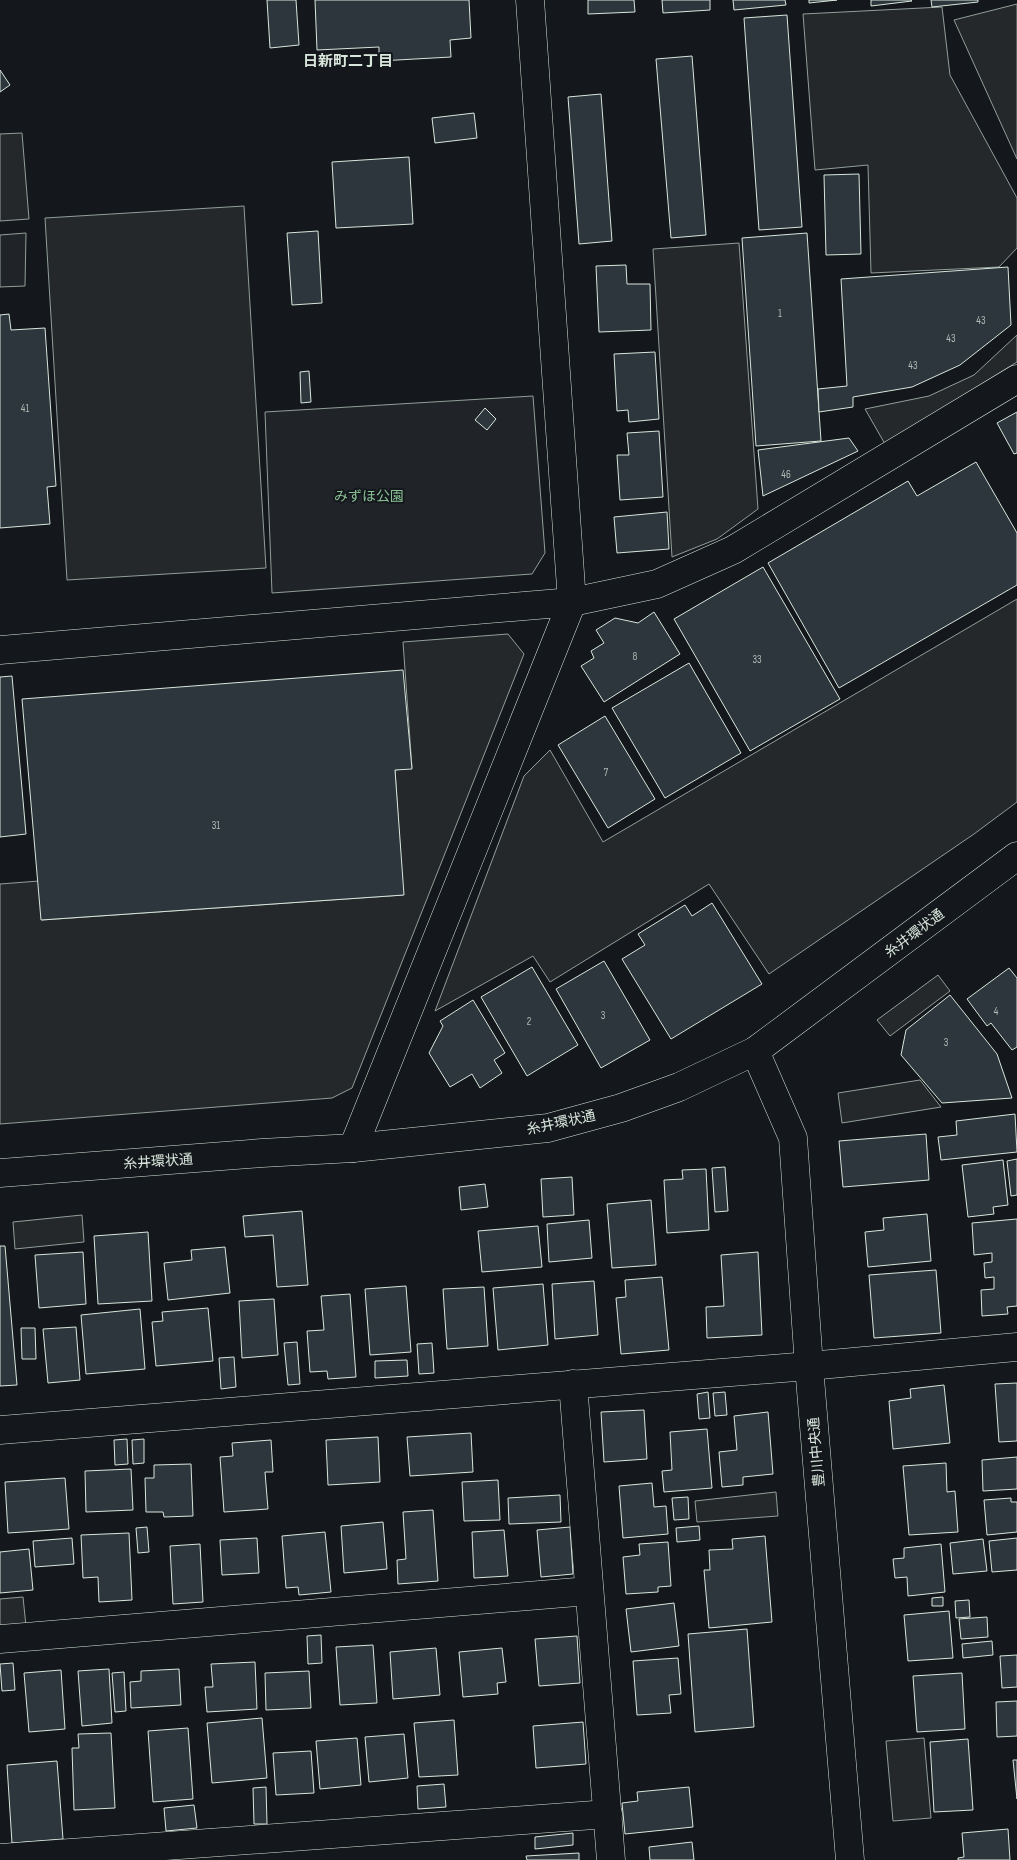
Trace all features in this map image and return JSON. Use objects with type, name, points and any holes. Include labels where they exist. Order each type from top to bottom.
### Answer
[{"type":"street","points":[[353,1148],[572,602],[530,0]]},
{"type":"street","points":[[0,650],[572,602],[657,584],[733,550],[1017,379]]},
{"type":"street","name":"糸井環状通","points":[[0,1173],[353,1148],[548,1128],[621,1108],[679,1087],[755,1051],[1017,856]]},
{"type":"street","name":"豊川中央通","points":[[755,1051],[793,1138],[809,1366],[850,1860]]},
{"type":"street","points":[[0,1430],[809,1366],[1017,1347]]},
{"type":"street","points":[[573,1384],[611,1860]]},
{"type":"street","points":[[0,1639],[589,1591]]},
{"type":"street","points":[[0,1858],[608,1814]]},
{"type":"green space","points":[[26,233],[25,286],[0,287],[0,235]]},
{"type":"green space","name":"みずほ公園","points":[[533,396],[545,553],[532,574],[272,593],[265,412]]},
{"type":"shaded area","points":[[1017,4],[1017,159],[954,20]]},
{"type":"shaded area","points":[[942,7],[950,75],[1017,198],[1017,248],[999,267],[871,273],[868,165],[815,170],[803,14]]},
{"type":"shaded area","points":[[22,133],[29,219],[0,221],[0,134]]},
{"type":"shaded area","points":[[244,206],[266,568],[67,580],[45,218]]},
{"type":"shaded area","points":[[739,243],[758,509],[717,539],[672,557],[653,249]]},
{"type":"shaded area","points":[[1017,335],[1017,362],[885,444],[865,409],[929,396],[974,375]]},
{"type":"shaded area","points":[[1017,599],[1017,802],[974,834],[769,974],[709,884],[550,982],[533,956],[435,1011],[524,776],[550,750],[603,842]]},
{"type":"shaded area","points":[[508,634],[524,654],[352,1088],[332,1098],[0,1124],[0,884],[39,881],[42,920],[403,895],[395,770],[412,768],[403,642]]},
{"type":"shaded area","points":[[938,975],[950,991],[890,1036],[877,1020]]},
{"type":"shaded area","points":[[920,1080],[941,1107],[842,1123],[838,1093]]},
{"type":"shaded area","points":[[82,1215],[84,1242],[15,1249],[13,1222]]},
{"type":"shaded area","points":[[776,1492],[778,1516],[697,1522],[695,1501]]},
{"type":"shaded area","points":[[23,1597],[26,1626],[0,1629],[0,1599]]},
{"type":"shaded area","points":[[924,1738],[931,1818],[893,1821],[886,1741]]},
{"type":"building","points":[[267,0],[296,0],[299,45],[270,48]]},
{"type":"building","points":[[315,0],[469,0],[471,38],[450,40],[451,57],[379,61],[379,47],[317,50]]},
{"type":"building","points":[[588,0],[634,0],[635,12],[588,14]]},
{"type":"building","points":[[662,0],[710,0],[710,10],[663,13]]},
{"type":"building","points":[[733,0],[785,0],[786,5],[734,10]]},
{"type":"building","points":[[809,0],[837,0],[809,3]]},
{"type":"building","points":[[871,0],[911,0],[912,1],[871,6]]},
{"type":"building","points":[[931,0],[978,0],[978,2],[932,7]]},
{"type":"building","points":[[787,15],[802,227],[759,230],[744,18]]},
{"type":"building","points":[[692,56],[706,235],[671,238],[656,59]]},
{"type":"building","points":[[0,70],[10,85],[0,92]]},
{"type":"building","points":[[601,94],[612,241],[579,244],[568,97]]},
{"type":"building","points":[[474,113],[477,138],[435,143],[432,118]]},
{"type":"building","points":[[409,157],[413,224],[336,228],[332,162]]},
{"type":"building","points":[[859,174],[861,254],[826,255],[824,175]]},
{"type":"building","points":[[318,231],[322,303],[292,305],[287,233]]},
{"type":"building","points":[[807,233],[821,441],[756,446],[742,238]]},
{"type":"building","points":[[626,265],[627,284],[650,284],[651,330],[599,332],[596,266]]},
{"type":"building","points":[[1008,267],[1011,325],[960,365],[912,387],[853,397],[853,407],[819,412],[818,389],[847,386],[841,279]]},
{"type":"building","points":[[9,314],[11,330],[45,328],[56,486],[47,487],[50,524],[0,528],[0,315]]},
{"type":"building","points":[[655,352],[659,419],[629,422],[628,410],[617,411],[614,354]]},
{"type":"building","points":[[309,371],[311,402],[301,403],[300,372]]},
{"type":"building","points":[[485,408],[496,419],[487,430],[475,420]]},
{"type":"building","points":[[1017,412],[1017,453],[1014,454],[997,423]]},
{"type":"building","points":[[659,431],[663,497],[620,500],[617,455],[629,455],[627,433]]},
{"type":"building","points":[[849,438],[858,451],[763,496],[758,450]]},
{"type":"building","points":[[976,462],[1017,533],[1017,585],[839,688],[768,563],[908,481],[917,496]]},
{"type":"building","points":[[667,512],[669,549],[617,553],[614,517]]},
{"type":"building","points":[[763,567],[840,699],[750,751],[674,619]]},
{"type":"building","points":[[654,612],[680,654],[604,702],[581,666],[594,658],[591,651],[604,643],[596,630],[615,618],[638,623]]},
{"type":"building","points":[[689,663],[741,753],[665,798],[612,708]]},
{"type":"building","points":[[403,670],[412,769],[395,770],[404,895],[41,920],[22,699]]},
{"type":"building","points":[[12,676],[26,834],[0,837],[0,677]]},
{"type":"building","points":[[605,716],[655,799],[608,828],[558,745]]},
{"type":"building","points":[[712,903],[762,984],[671,1039],[622,959],[645,945],[638,934],[685,905],[692,916]]},
{"type":"building","points":[[604,961],[650,1040],[601,1068],[556,989]]},
{"type":"building","points":[[532,967],[578,1045],[527,1076],[481,997]]},
{"type":"building","points":[[1009,968],[1017,978],[1017,1047],[1012,1050],[991,1023],[987,1026],[967,999]]},
{"type":"building","points":[[950,995],[997,1054],[1012,1098],[942,1103],[901,1055],[906,1030]]},
{"type":"building","points":[[473,1000],[505,1053],[494,1060],[502,1073],[480,1088],[472,1074],[450,1087],[429,1053],[443,1026],[440,1021]]},
{"type":"building","points":[[1015,1114],[1017,1152],[941,1160],[938,1137],[957,1135],[956,1121]]},
{"type":"building","points":[[926,1134],[929,1180],[843,1187],[839,1141]]},
{"type":"building","points":[[1017,1159],[1017,1195],[1011,1196],[1007,1161]]},
{"type":"building","points":[[1003,1160],[1008,1205],[993,1207],[994,1214],[968,1217],[962,1165]]},
{"type":"building","points":[[725,1167],[728,1211],[715,1212],[712,1168]]},
{"type":"building","points":[[706,1169],[709,1230],[667,1233],[664,1180],[683,1179],[682,1170]]},
{"type":"building","points":[[572,1177],[574,1215],[543,1217],[541,1179]]},
{"type":"building","points":[[485,1184],[488,1207],[461,1210],[459,1187]]},
{"type":"building","points":[[651,1200],[656,1265],[612,1268],[607,1204]]},
{"type":"building","points":[[302,1211],[308,1285],[277,1287],[273,1235],[245,1237],[243,1216]]},
{"type":"building","points":[[927,1214],[931,1261],[868,1267],[865,1232],[884,1230],[883,1218]]},
{"type":"building","points":[[1017,1219],[1017,1306],[1007,1307],[1008,1314],[982,1316],[981,1290],[994,1289],[994,1277],[985,1278],[984,1263],[992,1262],[992,1253],[974,1255],[972,1223]]},
{"type":"building","points":[[589,1220],[592,1258],[549,1262],[547,1224]]},
{"type":"building","points":[[538,1226],[542,1267],[482,1272],[478,1231]]},
{"type":"building","points":[[148,1232],[152,1301],[98,1304],[94,1236]]},
{"type":"building","points":[[0,1246],[5,1246],[17,1385],[0,1386]]},
{"type":"building","points":[[225,1247],[230,1293],[168,1300],[164,1263],[192,1260],[191,1250]]},
{"type":"building","points":[[83,1252],[86,1304],[39,1308],[35,1255]]},
{"type":"building","points":[[758,1252],[762,1335],[707,1338],[706,1307],[724,1306],[721,1255]]},
{"type":"building","points":[[936,1270],[941,1333],[874,1338],[869,1275]]},
{"type":"building","points":[[662,1277],[669,1350],[621,1354],[616,1298],[626,1297],[625,1280]]},
{"type":"building","points":[[594,1281],[598,1335],[555,1339],[552,1284]]},
{"type":"building","points":[[543,1284],[548,1345],[498,1350],[493,1288]]},
{"type":"building","points":[[406,1286],[411,1352],[370,1355],[365,1289]]},
{"type":"building","points":[[484,1287],[488,1346],[447,1349],[443,1289]]},
{"type":"building","points":[[350,1294],[356,1377],[328,1379],[327,1371],[310,1372],[307,1331],[324,1330],[321,1296]]},
{"type":"building","points":[[274,1299],[278,1355],[242,1358],[239,1301]]},
{"type":"building","points":[[208,1308],[213,1361],[156,1366],[152,1322],[163,1321],[162,1312]]},
{"type":"building","points":[[140,1309],[145,1369],[86,1374],[81,1315]]},
{"type":"building","points":[[76,1327],[80,1380],[48,1383],[43,1329]]},
{"type":"building","points":[[21,1328],[35,1328],[36,1359],[22,1359]]},
{"type":"building","points":[[297,1342],[300,1384],[288,1385],[284,1343]]},
{"type":"building","points":[[432,1343],[434,1373],[419,1374],[417,1344]]},
{"type":"building","points":[[234,1357],[236,1387],[221,1389],[219,1358]]},
{"type":"building","points":[[407,1360],[408,1376],[375,1378],[375,1361]]},
{"type":"building","points":[[1017,1383],[1017,1441],[999,1442],[995,1384]]},
{"type":"building","points":[[944,1385],[950,1443],[893,1449],[889,1401],[911,1398],[910,1389]]},
{"type":"building","points":[[708,1392],[710,1418],[699,1419],[697,1394]]},
{"type":"building","points":[[725,1392],[727,1415],[715,1416],[713,1393]]},
{"type":"building","points":[[644,1410],[647,1459],[604,1462],[601,1412]]},
{"type":"building","points":[[768,1412],[773,1474],[743,1477],[743,1485],[722,1487],[719,1452],[737,1450],[734,1416]]},
{"type":"building","points":[[707,1429],[712,1488],[664,1492],[662,1471],[672,1470],[670,1432]]},
{"type":"building","points":[[471,1433],[473,1472],[410,1476],[407,1437]]},
{"type":"building","points":[[378,1437],[380,1482],[328,1485],[326,1440]]},
{"type":"building","points":[[127,1439],[128,1464],[115,1465],[114,1440]]},
{"type":"building","points":[[144,1439],[144,1463],[133,1464],[132,1440]]},
{"type":"building","points":[[271,1440],[273,1472],[265,1472],[268,1509],[224,1512],[220,1457],[233,1456],[232,1443]]},
{"type":"building","points":[[1017,1457],[1017,1489],[983,1491],[982,1460]]},
{"type":"building","points":[[946,1463],[947,1492],[955,1491],[958,1532],[909,1535],[903,1466]]},
{"type":"building","points":[[191,1464],[193,1516],[164,1517],[163,1512],[146,1512],[145,1478],[154,1478],[154,1465]]},
{"type":"building","points":[[131,1469],[133,1510],[86,1512],[85,1471]]},
{"type":"building","points":[[65,1478],[69,1529],[8,1533],[5,1482]]},
{"type":"building","points":[[498,1480],[500,1520],[464,1521],[462,1482]]},
{"type":"building","points":[[652,1483],[654,1507],[666,1506],[668,1534],[623,1538],[619,1486]]},
{"type":"building","points":[[560,1495],[561,1522],[509,1524],[508,1498]]},
{"type":"building","points":[[688,1497],[689,1519],[674,1520],[672,1498]]},
{"type":"building","points":[[1011,1498],[1011,1502],[1017,1502],[1017,1532],[987,1535],[984,1500]]},
{"type":"building","points":[[433,1510],[438,1581],[398,1584],[397,1560],[406,1559],[403,1512]]},
{"type":"building","points":[[383,1522],[387,1569],[344,1573],[341,1526]]},
{"type":"building","points":[[699,1526],[700,1540],[677,1542],[676,1528]]},
{"type":"building","points":[[147,1527],[149,1552],[138,1553],[136,1528]]},
{"type":"building","points":[[570,1527],[573,1574],[541,1577],[537,1530]]},
{"type":"building","points":[[504,1530],[508,1576],[474,1578],[472,1532]]},
{"type":"building","points":[[325,1532],[331,1592],[299,1595],[298,1587],[286,1588],[282,1536]]},
{"type":"building","points":[[129,1533],[132,1600],[99,1602],[98,1577],[83,1578],[81,1535]]},
{"type":"building","points":[[765,1536],[772,1622],[709,1628],[704,1570],[710,1570],[709,1550],[733,1549],[732,1539]]},
{"type":"building","points":[[72,1538],[74,1564],[35,1567],[33,1541]]},
{"type":"building","points":[[257,1538],[259,1573],[222,1575],[220,1540]]},
{"type":"building","points":[[1017,1538],[1017,1570],[992,1572],[989,1541]]},
{"type":"building","points":[[983,1539],[987,1571],[953,1574],[950,1543]]},
{"type":"building","points":[[668,1542],[671,1586],[658,1587],[658,1592],[626,1594],[623,1557],[640,1555],[639,1544]]},
{"type":"building","points":[[200,1544],[203,1602],[173,1604],[170,1546]]},
{"type":"building","points":[[941,1544],[945,1592],[908,1596],[907,1577],[895,1578],[893,1559],[904,1558],[904,1548]]},
{"type":"building","points":[[29,1549],[33,1590],[0,1593],[0,1552]]},
{"type":"building","points":[[943,1597],[943,1606],[932,1606],[932,1598]]},
{"type":"building","points":[[969,1600],[970,1617],[956,1618],[955,1601]]},
{"type":"building","points":[[674,1603],[679,1646],[631,1652],[626,1609]]},
{"type":"building","points":[[949,1611],[953,1658],[908,1661],[904,1615]]},
{"type":"building","points":[[987,1617],[988,1637],[961,1639],[959,1619]]},
{"type":"building","points":[[747,1629],[754,1727],[695,1732],[688,1634]]},
{"type":"building","points":[[321,1635],[322,1663],[308,1664],[307,1636]]},
{"type":"building","points":[[577,1636],[580,1683],[539,1686],[535,1639]]},
{"type":"building","points":[[992,1641],[993,1655],[963,1658],[962,1644]]},
{"type":"building","points":[[373,1645],[377,1703],[340,1705],[336,1647]]},
{"type":"building","points":[[436,1648],[440,1695],[393,1699],[390,1652]]},
{"type":"building","points":[[502,1648],[506,1682],[497,1683],[498,1694],[463,1697],[459,1652]]},
{"type":"building","points":[[1017,1655],[1017,1687],[1002,1688],[1000,1656]]},
{"type":"building","points":[[678,1658],[681,1694],[669,1695],[671,1713],[637,1715],[633,1661]]},
{"type":"building","points":[[255,1662],[257,1709],[207,1712],[205,1687],[213,1687],[211,1664]]},
{"type":"building","points":[[13,1663],[15,1690],[2,1691],[0,1664]]},
{"type":"building","points":[[109,1669],[112,1723],[82,1726],[78,1671]]},
{"type":"building","points":[[179,1669],[181,1705],[131,1708],[130,1682],[141,1681],[141,1671]]},
{"type":"building","points":[[61,1670],[65,1729],[29,1732],[24,1673]]},
{"type":"building","points":[[309,1671],[311,1708],[266,1710],[265,1673]]},
{"type":"building","points":[[124,1672],[126,1711],[115,1712],[112,1673]]},
{"type":"building","points":[[962,1673],[965,1729],[917,1732],[913,1676]]},
{"type":"building","points":[[1017,1701],[1017,1736],[997,1737],[996,1702]]},
{"type":"building","points":[[262,1718],[267,1778],[212,1783],[207,1723]]},
{"type":"building","points":[[454,1720],[458,1775],[419,1777],[414,1723]]},
{"type":"building","points":[[583,1722],[586,1764],[536,1768],[533,1726]]},
{"type":"building","points":[[188,1728],[193,1799],[153,1802],[148,1731]]},
{"type":"building","points":[[111,1733],[115,1808],[74,1810],[72,1748],[79,1748],[78,1734]]},
{"type":"building","points":[[404,1734],[408,1778],[369,1782],[365,1737]]},
{"type":"building","points":[[357,1738],[361,1785],[320,1789],[316,1741]]},
{"type":"building","points":[[968,1739],[973,1810],[934,1812],[930,1742]]},
{"type":"building","points":[[311,1751],[314,1793],[276,1795],[273,1753]]},
{"type":"building","points":[[1013,1760],[1017,1760],[1017,1799]]},
{"type":"building","points":[[57,1761],[63,1839],[12,1843],[7,1765]]},
{"type":"building","points":[[444,1784],[446,1807],[418,1809],[417,1786]]},
{"type":"building","points":[[266,1787],[267,1824],[254,1824],[253,1788]]},
{"type":"building","points":[[689,1787],[693,1827],[625,1834],[622,1803],[638,1801],[637,1792]]},
{"type":"building","points":[[194,1805],[197,1828],[166,1831],[164,1808]]},
{"type":"building","points":[[1008,1829],[1010,1860],[958,1860],[958,1858],[964,1857],[962,1833]]},
{"type":"building","points":[[573,1833],[573,1845],[535,1849],[535,1837]]},
{"type":"building","points":[[692,1842],[694,1860],[650,1860],[649,1847]]},
{"type":"building","points":[[579,1853],[579,1860],[527,1860],[526,1856]]},
{"type":"district","name":"日新町二丁目","points":[[348,61]]}]
